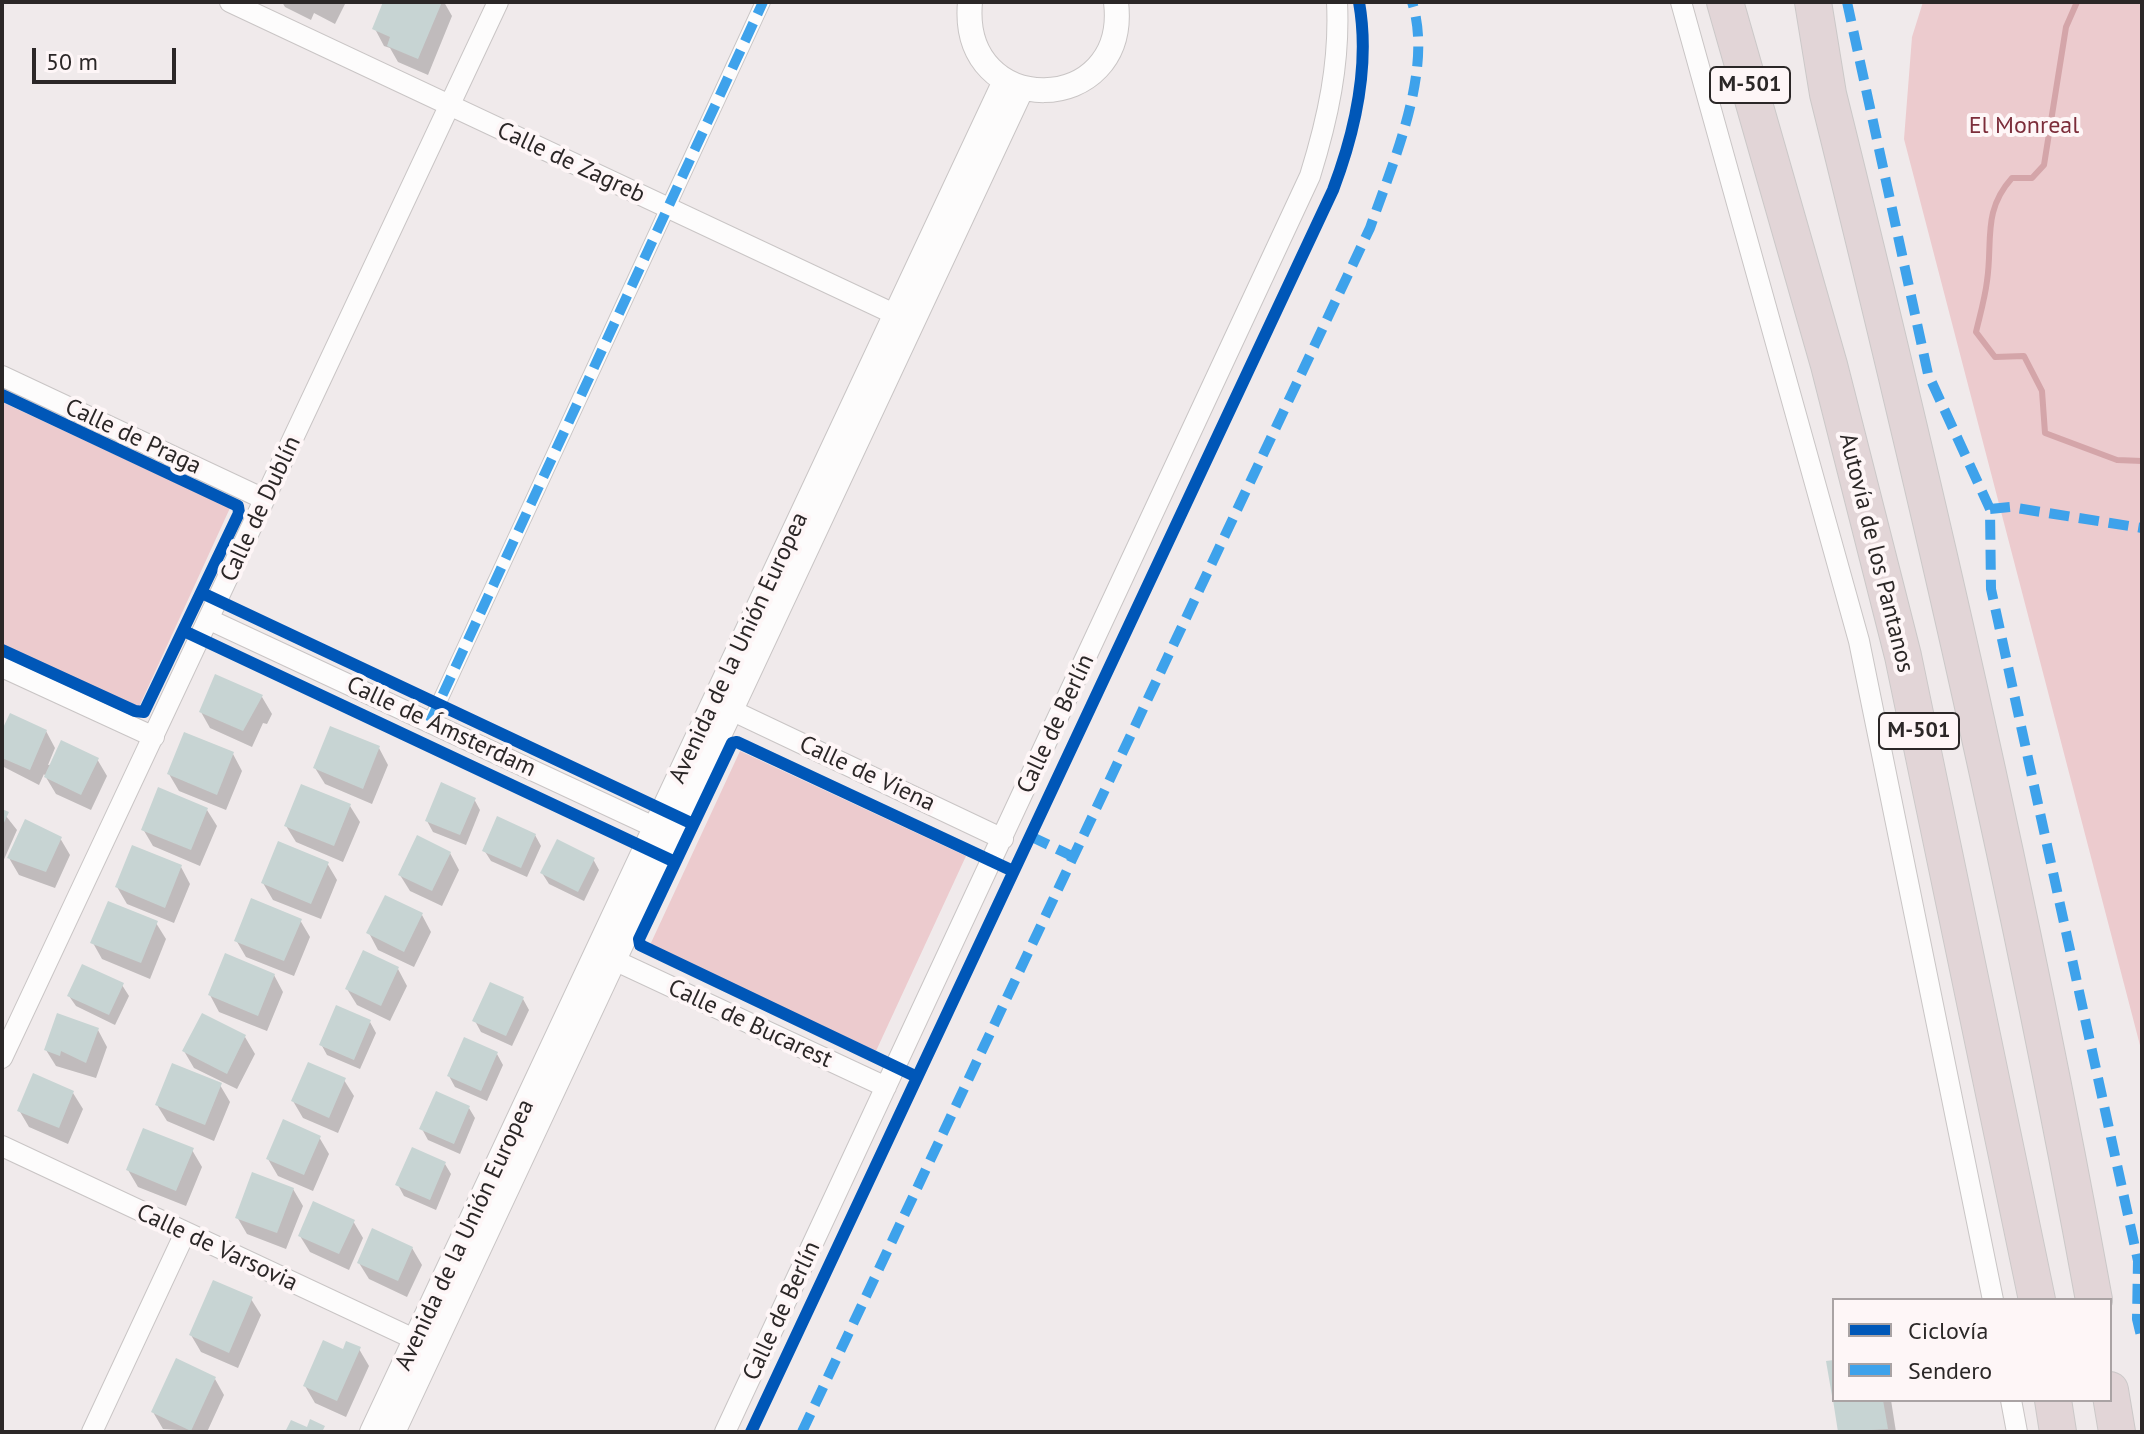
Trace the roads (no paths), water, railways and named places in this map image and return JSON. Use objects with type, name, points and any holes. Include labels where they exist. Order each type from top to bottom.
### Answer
[{"type":"highway","name":"Autovía de los Pantanos","points":[[1725,2],[1829,365],[1903,656],[2037,1298]]},
{"type":"highway","name":"M-501","points":[[1813,2],[1828,94],[1993,788],[2055,1089],[2094,1298]]},
{"type":"highway","points":[[2053,1402],[2058,1432]]},
{"type":"highway","points":[[2112,1402],[2117,1432]]},
{"type":"street","name":"Calle de Zagreb","points":[[230,2],[904,319]]},
{"type":"street","name":"Calle de Dublín","points":[[2,1058],[498,2]]},
{"type":"street","points":[[430,722],[763,2]]},
{"type":"street","points":[[970,2],[968,22],[974,46],[988,67],[1014,84],[1056,91],[1080,82],[1100,66],[1113,45],[1121,4]]},
{"type":"street","name":"Calle de Berlín","points":[[725,1432],[1310,176],[1329,117],[1334,84],[1337,2]]},
{"type":"street","points":[[1681,2],[1859,641],[1993,1298]]},
{"type":"street","name":"Avenida de la Unión Europea","points":[[393,1432],[424,1344],[1014,84]]},
{"type":"street","name":"Avenida de la Unión Europea","points":[[372,1432],[424,1344],[614,960],[664,831],[731,710],[904,319]]},
{"type":"street","name":"Calle de Praga","points":[[2,376],[264,499]]},
{"type":"street","name":"Calle de Ámsterdam","points":[[210,620],[664,831]]},
{"type":"street","points":[[2,667],[154,737]]},
{"type":"street","name":"Calle de Viena","points":[[731,710],[1003,839]]},
{"type":"street","name":"Calle de Bucarest","points":[[614,960],[886,1087]]},
{"type":"street","name":"Calle de Varsovia","points":[[2,1146],[424,1344]]},
{"type":"street","points":[[92,1432],[185,1233]]},
{"type":"street","points":[[2011,1402],[2017,1432]]},
{"type":"waterway","points":[[2077,2],[2066,27],[2044,165],[2032,178],[2012,178],[1992,215],[1989,267],[1976,332],[1995,357],[2024,356],[2042,391],[2045,433],[2117,460],[2142,461]]},
{"type":"park label","name":"El Monreal","points":[[2024,126]]}]
